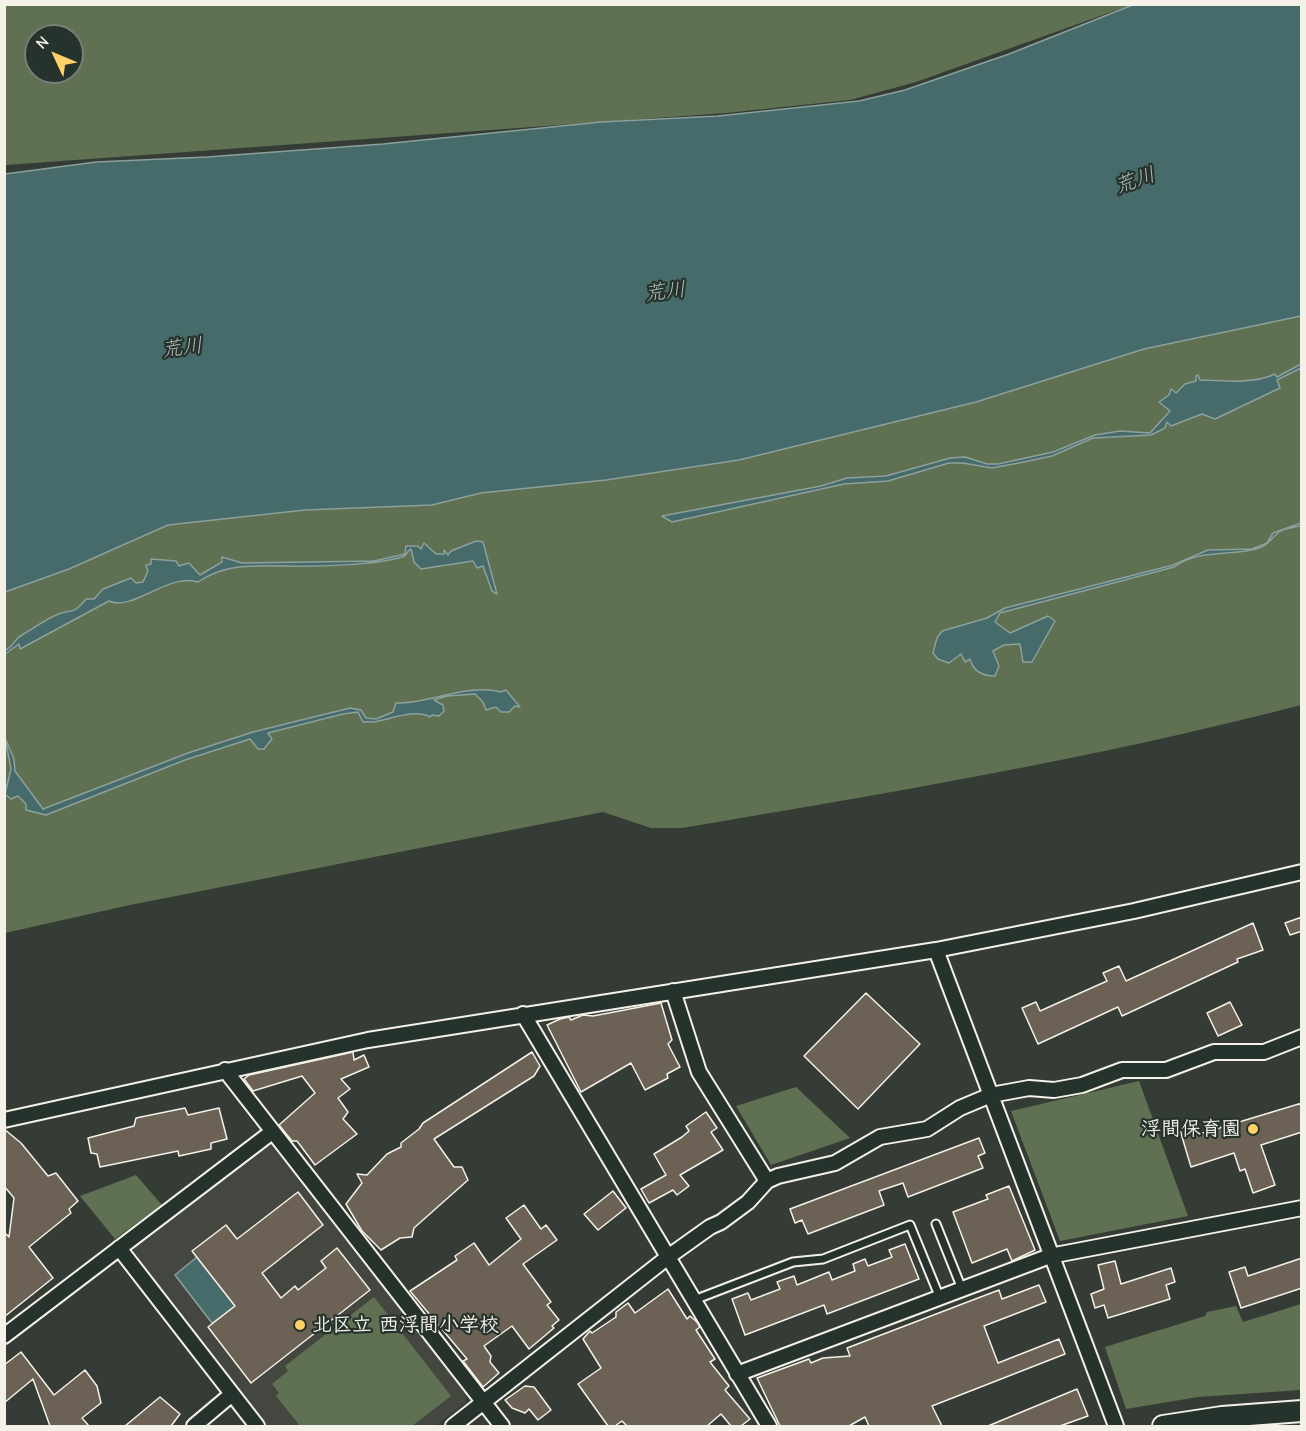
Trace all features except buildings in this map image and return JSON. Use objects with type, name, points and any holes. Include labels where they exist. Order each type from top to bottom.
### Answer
[{"type":"main road","points":[[1163,1426],[1222,1417],[1302,1411]]},
{"type":"street","points":[[4,1120],[368,1040],[936,950],[1134,911],[1302,872]]},
{"type":"street","points":[[936,950],[1116,1426]]},
{"type":"street","points":[[673,991],[699,1072],[767,1181]]},
{"type":"street","points":[[523,1014],[768,1426]]},
{"type":"street","points":[[453,1426],[668,1257],[730,1215],[767,1181],[788,1172],[835,1163],[879,1137],[927,1129],[960,1108],[991,1095],[1029,1088],[1054,1090],[1074,1087],[1122,1070],[1166,1070],[1214,1052],[1264,1052],[1302,1037]]},
{"type":"street","points":[[225,1070],[502,1426]]},
{"type":"street","points":[[4,1336],[273,1132]]},
{"type":"street","points":[[737,1374],[1050,1256],[1302,1208]]},
{"type":"street","points":[[119,1248],[257,1426]]},
{"type":"street","points":[[194,1426],[232,1394]]},
{"type":"lane","points":[[936,1224],[962,1289]]},
{"type":"lane","points":[[694,1300],[793,1262],[823,1259],[910,1225],[940,1298]]},
{"type":"shaded area","name":"北区立 西浮間小学校","points":[[266,1144],[272,1146],[467,1395],[465,1403],[435,1426],[266,1426],[133,1255],[134,1246]]},
{"type":"green space","points":[[4,5],[1131,5],[916,82],[850,100],[726,113],[6,165]]},
{"type":"green space","points":[[1301,316],[1301,705],[1071,758],[915,788],[682,828],[651,828],[603,812],[130,905],[5,933],[5,592],[69,569],[168,525],[305,510],[432,505],[481,493],[606,480],[739,460],[976,402],[1144,349]]},
{"type":"green space","points":[[1139,1081],[1188,1216],[1060,1241],[1011,1111]]},
{"type":"green space","points":[[796,1087],[850,1138],[771,1165],[736,1106]]},
{"type":"green space","points":[[136,1175],[162,1205],[115,1239],[80,1196]]},
{"type":"green space","points":[[374,1297],[451,1396],[412,1426],[300,1426],[276,1396],[279,1393],[272,1384],[288,1371],[285,1366]]},
{"type":"green space","points":[[1301,1304],[1301,1390],[1198,1397],[1126,1409],[1105,1347],[1205,1316],[1207,1312],[1236,1306],[1243,1322]]},
{"type":"water","name":"荒川","points":[[1135,4],[1301,5],[1301,316],[1144,349],[976,402],[739,460],[606,480],[481,493],[432,505],[305,510],[168,525],[69,569],[5,592],[5,174],[96,162],[207,157],[383,144],[601,122],[718,116],[859,101],[905,90],[1009,54]]},
{"type":"water","points":[[1301,364],[1301,368],[1277,380],[1280,388],[1215,419],[1202,414],[1171,426],[1167,422],[1165,428],[1151,435],[1093,438],[1052,456],[992,468],[949,463],[888,481],[844,484],[672,522],[662,516],[821,486],[847,478],[886,476],[950,458],[965,457],[987,464],[998,464],[1053,452],[1095,435],[1120,431],[1150,433],[1170,411],[1159,402],[1169,395],[1171,389],[1176,393],[1185,384],[1196,381],[1198,375],[1200,380],[1248,381],[1275,374],[1277,377]]},
{"type":"water","points":[[1301,523],[1301,526],[1281,531],[1266,544],[1260,548],[1246,551],[1204,555],[1184,561],[1174,567],[1000,613],[995,622],[1010,633],[1048,616],[1055,621],[1032,662],[1023,662],[1020,644],[1004,645],[993,651],[999,666],[995,676],[979,672],[973,667],[970,659],[965,662],[961,654],[949,663],[938,659],[933,653],[937,638],[942,631],[987,618],[1005,608],[1173,565],[1208,550],[1252,549],[1267,543],[1273,533]]},
{"type":"water","points":[[476,541],[483,542],[497,594],[492,591],[483,566],[477,568],[473,561],[421,569],[414,562],[411,549],[404,556],[361,564],[241,567],[219,571],[198,582],[187,580],[176,582],[129,601],[118,603],[109,601],[20,649],[19,644],[5,654],[5,650],[19,637],[54,616],[74,610],[86,599],[94,599],[103,589],[131,578],[136,583],[143,582],[148,571],[146,565],[151,564],[151,559],[176,561],[179,566],[189,563],[200,575],[222,562],[222,557],[242,563],[374,561],[405,554],[406,546],[418,546],[421,549],[424,543],[436,554],[444,554],[444,550],[448,555],[451,551]]},
{"type":"water","points":[[475,690],[501,692],[506,690],[520,707],[515,706],[509,712],[501,712],[496,707],[486,710],[483,702],[475,694],[447,696],[434,700],[443,705],[444,711],[439,716],[411,714],[376,722],[363,722],[358,712],[343,714],[268,733],[272,739],[264,749],[258,749],[250,739],[185,760],[46,815],[26,810],[26,804],[18,796],[11,799],[5,794],[11,769],[5,738],[14,759],[15,771],[43,809],[188,753],[253,732],[350,708],[361,710],[366,718],[376,719],[393,712],[396,703]]},
{"type":"water","points":[[197,1257],[235,1306],[212,1323],[175,1275]]},
{"type":"place","name":"浮間保育園","points":[[1253,1129]]},
{"type":"place","name":"北区立 西浮間小学校","points":[[300,1325]]}]
